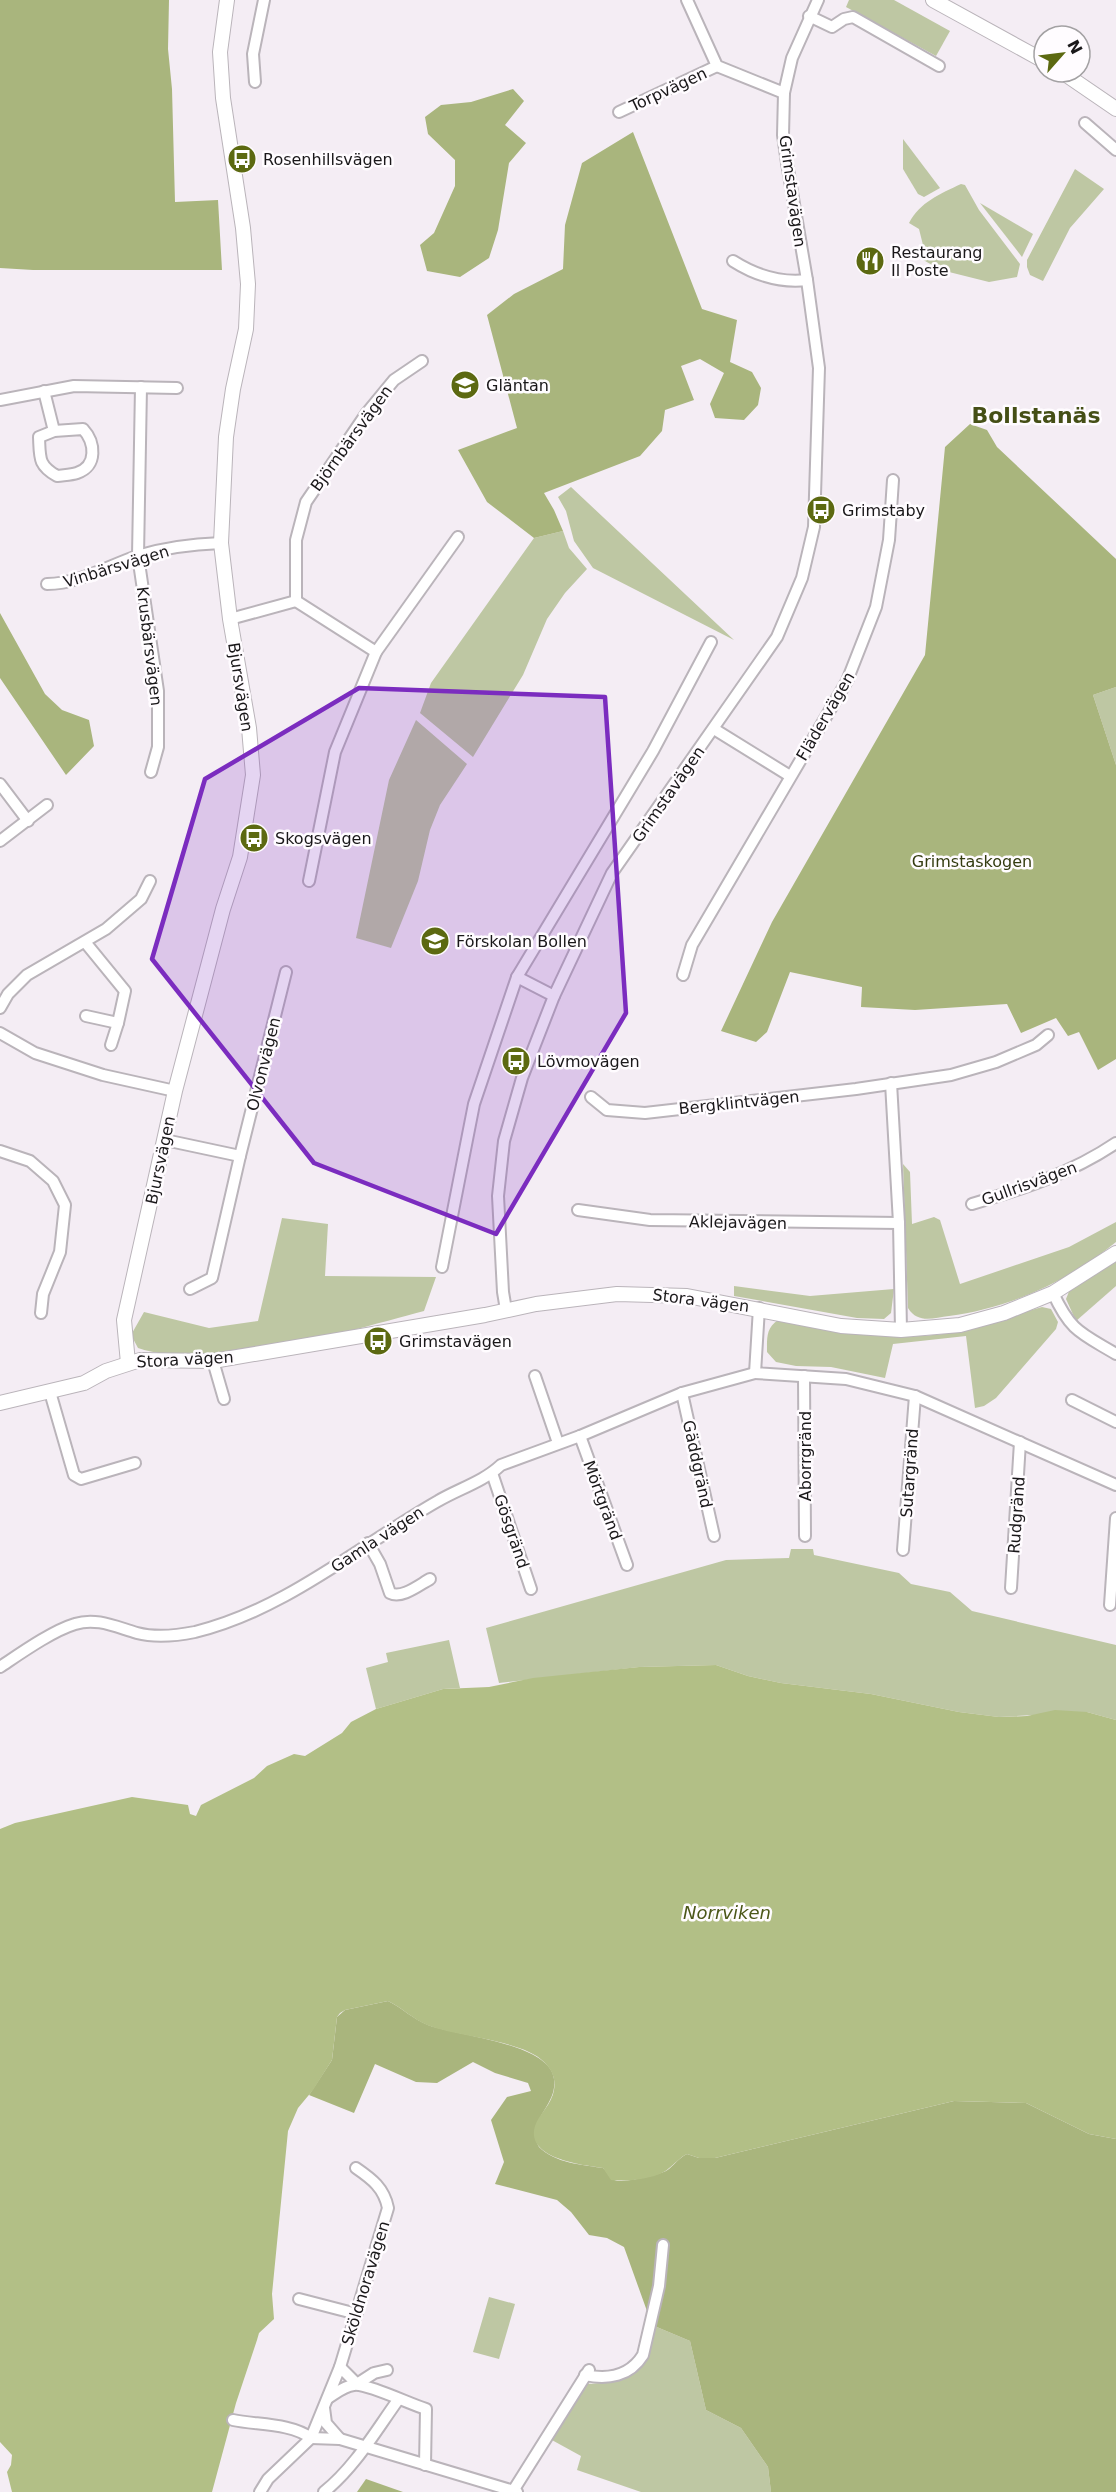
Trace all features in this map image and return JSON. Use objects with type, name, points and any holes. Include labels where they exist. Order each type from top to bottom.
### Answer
[{"type":"street","name":"Bjursvägen","points":[[128,1363],[124,1320],[176,1091],[240,857],[253,775],[249,728],[230,619],[221,543],[226,437],[233,388],[246,329],[248,284],[243,228],[223,98],[220,52],[227,0]]},
{"type":"street","points":[[255,82],[253,54],[264,0]]},
{"type":"street","points":[[687,0],[717,66],[784,93]]},
{"type":"street","name":"Grimstavägen","points":[[506,1310],[498,1196],[504,1141],[522,1078],[554,996],[612,873],[777,637],[802,578],[814,527],[819,368],[783,135],[784,93],[792,58],[818,0]]},
{"type":"street","points":[[933,0],[1032,54]]},
{"type":"street","points":[[809,16],[832,27],[844,19],[853,17],[939,66]]},
{"type":"street","name":"Torpvägen","points":[[619,112],[717,66]]},
{"type":"street","points":[[1080,84],[1116,109]]},
{"type":"street","points":[[1085,123],[1116,150]]},
{"type":"street","points":[[733,261],[751,272],[791,282],[807,280]]},
{"type":"street","name":"Björnbärsvägen","points":[[296,601],[296,540],[306,502],[366,414],[394,380],[422,361]]},
{"type":"street","points":[[0,400],[74,386],[177,388]]},
{"type":"street","points":[[138,556],[141,387]]},
{"type":"street","points":[[44,391],[54,431]]},
{"type":"street","points":[[83,429],[91,437],[93,450],[90,464],[79,472],[57,476],[45,469],[40,460],[39,437],[54,431],[83,429]]},
{"type":"street","name":"Flädervägen","points":[[683,975],[692,945],[847,681],[876,607],[889,540],[893,480]]},
{"type":"street","points":[[309,881],[335,752],[376,652],[458,537]]},
{"type":"street","name":"Vinbärsvägen","points":[[48,584],[62,584],[138,556],[168,549],[221,543]]},
{"type":"street","name":"Krusbärsvägen","points":[[138,556],[158,691],[158,747],[151,772]]},
{"type":"street","points":[[230,619],[296,601],[376,652]]},
{"type":"street","points":[[442,1267],[474,1104],[517,977],[653,751],[711,642]]},
{"type":"street","name":"Flädervägen","points":[[714,729],[790,776]]},
{"type":"street","points":[[0,783],[28,821]]},
{"type":"street","points":[[0,840],[47,805]]},
{"type":"street","points":[[0,1008],[8,994],[27,975],[106,929],[141,899],[150,881]]},
{"type":"street","points":[[85,942],[125,991],[111,1045]]},
{"type":"street","name":"Olvonvägen","points":[[190,1288],[212,1278],[286,972]]},
{"type":"street","points":[[517,977],[554,996]]},
{"type":"street","points":[[86,1016],[118,1023]]},
{"type":"street","points":[[0,1033],[47,1057],[103,1075],[176,1091]]},
{"type":"street","name":"Bergklintvägen","points":[[591,1097],[607,1110],[645,1113],[951,1075],[996,1062],[1036,1045],[1048,1035]]},
{"type":"street","points":[[891,1083],[899,1223],[901,1330]]},
{"type":"street","points":[[165,1140],[240,1156]]},
{"type":"street","name":"Gullrisvägen","points":[[972,1204],[1031,1186],[1091,1160],[1116,1143]]},
{"type":"street","points":[[0,1151],[30,1161],[53,1181],[65,1205],[60,1252],[43,1294],[41,1313]]},
{"type":"street","name":"Aklejavägen","points":[[579,1210],[650,1220],[899,1223]]},
{"type":"street","points":[[759,1308],[841,1326],[901,1330],[960,1325],[1004,1313],[1053,1293],[1116,1253]]},
{"type":"street","name":"Stora vägen","points":[[0,1403],[84,1383],[140,1360],[213,1361],[576,1298],[651,1293],[687,1296],[759,1308],[755,1373]]},
{"type":"street","points":[[1053,1293],[1067,1321],[1076,1330],[1116,1354]]},
{"type":"street","points":[[213,1361],[224,1400]]},
{"type":"street","points":[[755,1373],[846,1379],[915,1396],[1116,1485]]},
{"type":"street","name":"Gamla vägen","points":[[0,1667],[76,1623],[105,1622],[137,1633],[167,1637],[215,1626],[260,1609],[324,1573],[439,1500],[492,1473],[501,1465],[580,1436],[682,1393],[755,1373]]},
{"type":"street","points":[[535,1376],[558,1443]]},
{"type":"street","name":"Aborrgränd","points":[[804,1376],[805,1536]]},
{"type":"street","points":[[50,1392],[74,1475],[81,1479],[135,1462]]},
{"type":"street","name":"Gäddgränd","points":[[682,1393],[714,1536]]},
{"type":"street","name":"Sutargränd","points":[[903,1550],[915,1396]]},
{"type":"street","points":[[1072,1400],[1116,1422]]},
{"type":"street","name":"Mörtgränd","points":[[580,1436],[627,1565]]},
{"type":"street","name":"Rudgränd","points":[[1011,1588],[1020,1442]]},
{"type":"street","name":"Gösgränd","points":[[492,1473],[531,1589]]},
{"type":"street","points":[[1110,1605],[1116,1518]]},
{"type":"street","points":[[368,1544],[380,1564],[390,1593],[401,1594],[430,1580]]},
{"type":"street","name":"Sköldnoravägen","points":[[260,2492],[268,2479],[311,2438],[340,2367],[357,2314],[388,2208],[385,2194],[373,2179],[356,2168]]},
{"type":"street","points":[[233,2420],[293,2430],[311,2438],[340,2439],[425,2465],[489,2488],[515,2491],[587,2373],[600,2378],[614,2377],[637,2364],[643,2355],[659,2286],[663,2245]]},
{"type":"street","points":[[299,2299],[357,2314]]},
{"type":"street","points":[[340,2367],[357,2384],[426,2409],[425,2465]]},
{"type":"street","points":[[340,2439],[326,2423],[326,2403],[338,2391],[357,2384],[374,2373],[387,2370]]},
{"type":"street","points":[[324,2492],[342,2478],[398,2400]]},
{"type":"highlighted area","points":[[359,688],[605,697],[626,1013],[496,1234],[314,1163],[152,959],[205,779]]},
{"type":"shaded area","points":[[849,0],[894,0],[950,31],[936,56],[846,7]]},
{"type":"shaded area","points":[[903,139],[940,188],[924,197],[918,194],[903,169]]},
{"type":"shaded area","points":[[1075,169],[1104,189],[1070,228],[1043,281],[1030,275],[1027,260]]},
{"type":"shaded area","points":[[961,184],[965,185],[979,210],[1020,264],[1017,277],[989,282],[941,270],[918,257],[923,245],[919,229],[909,223],[925,204]]},
{"type":"shaded area","points":[[980,203],[1033,234],[1022,257]]},
{"type":"shaded area","points":[[571,487],[734,640],[593,568],[574,541],[566,511],[558,497]]},
{"type":"shaded area","points":[[563,531],[569,548],[587,569],[565,593],[547,619],[523,675],[473,757],[420,713],[431,683],[534,538]]},
{"type":"shaded area","points":[[1116,687],[1116,765],[1093,695]]},
{"type":"shaded area","points":[[416,720],[467,764],[440,805],[430,830],[418,881],[391,948],[356,938],[389,780]]},
{"type":"shaded area","points":[[903,1164],[910,1172],[912,1224],[934,1217],[940,1220],[960,1284],[1069,1247],[1116,1222],[1116,1242],[1079,1269],[1038,1291],[994,1307],[932,1319],[921,1318],[908,1308]]},
{"type":"shaded area","points":[[282,1218],[328,1224],[325,1276],[436,1277],[424,1311],[320,1338],[241,1353],[204,1356],[169,1354],[138,1348],[131,1335],[144,1312],[209,1328],[258,1321]]},
{"type":"shaded area","points":[[1116,1260],[1116,1286],[1076,1321],[1066,1299],[1070,1289]]},
{"type":"shaded area","points":[[734,1286],[810,1296],[894,1289],[891,1313],[884,1319],[857,1318],[734,1296]]},
{"type":"shaded area","points":[[1042,1307],[1051,1309],[1058,1322],[1056,1329],[996,1398],[984,1406],[975,1408],[966,1336],[893,1344],[885,1378],[831,1367],[796,1366],[776,1362],[767,1352],[769,1330],[778,1320],[872,1335],[918,1336],[967,1330]]},
{"type":"shaded area","points":[[791,1549],[813,1549],[814,1555],[899,1573],[911,1584],[950,1592],[972,1611],[1116,1645],[1116,1720],[1087,1712],[999,1717],[959,1712],[871,1694],[781,1683],[748,1676],[716,1665],[639,1667],[499,1683],[486,1628],[726,1560],[789,1558]]},
{"type":"shaded area","points":[[449,1640],[460,1688],[443,1689],[376,1709],[366,1668],[388,1662],[386,1653]]},
{"type":"shaded area","points":[[489,2297],[515,2304],[499,2359],[473,2352]]},
{"type":"shaded area","points":[[652,2325],[690,2341],[706,2410],[741,2428],[768,2467],[771,2492],[641,2492],[577,2470],[581,2456],[550,2439],[583,2384],[613,2380],[630,2370]]},
{"type":"green space","points":[[0,0],[169,0],[168,49],[172,89],[175,202],[218,200],[222,270],[0,268]]},
{"type":"green space","points":[[513,89],[524,101],[505,125],[526,143],[509,163],[498,230],[489,258],[460,277],[427,271],[420,245],[434,233],[455,186],[455,160],[428,134],[425,117],[441,105],[471,102]]},
{"type":"green space","points":[[633,132],[702,309],[737,320],[730,362],[752,372],[761,388],[758,405],[744,420],[715,418],[710,404],[724,373],[700,359],[681,366],[694,400],[665,410],[662,431],[640,456],[544,493],[563,531],[534,538],[487,502],[458,450],[517,428],[487,315],[514,294],[563,269],[565,225],[582,163]]},
{"type":"green space","name":"Grimstaskogen","points":[[970,424],[987,430],[997,447],[1116,559],[1116,687],[1093,695],[1116,765],[1116,1059],[1098,1070],[1079,1032],[1068,1036],[1056,1018],[1021,1033],[1007,1004],[915,1010],[861,1007],[862,987],[790,972],[767,1032],[756,1042],[721,1031],[772,922],[925,655],[945,447]]},
{"type":"green space","points":[[0,613],[45,694],[62,710],[89,720],[94,746],[66,775],[0,678]]},
{"type":"green space","points":[[388,2001],[428,2025],[500,2043],[537,2057],[549,2067],[554,2079],[554,2089],[536,2129],[539,2147],[561,2160],[603,2168],[610,2177],[617,2181],[659,2174],[687,2154],[699,2158],[715,2158],[954,2101],[1026,2103],[1089,2134],[1116,2139],[1116,2492],[771,2492],[768,2467],[741,2428],[706,2410],[690,2341],[652,2325],[624,2247],[607,2238],[589,2235],[571,2212],[557,2200],[495,2184],[504,2162],[491,2120],[507,2097],[531,2091],[528,2083],[495,2073],[473,2062],[437,2083],[416,2082],[375,2064],[354,2113],[309,2095],[332,2060],[337,2017],[345,2010]]},
{"type":"green space","points":[[366,2479],[403,2492],[357,2492]]},
{"type":"water","name":"Norrviken","points":[[716,1665],[748,1676],[781,1683],[871,1694],[959,1712],[999,1717],[1027,1716],[1055,1710],[1087,1712],[1116,1720],[1116,2139],[1089,2134],[1026,2103],[954,2101],[715,2158],[699,2158],[687,2154],[656,2175],[624,2181],[611,2180],[603,2168],[558,2158],[539,2146],[534,2137],[535,2126],[551,2100],[554,2082],[549,2068],[534,2055],[506,2044],[427,2025],[388,2001],[345,2010],[337,2017],[332,2060],[313,2090],[298,2108],[288,2131],[272,2294],[274,2319],[259,2333],[236,2403],[212,2492],[12,2492],[7,2472],[11,2465],[12,2455],[0,2442],[0,1829],[15,1823],[132,1797],[188,1805],[190,1814],[196,1816],[201,1805],[254,1778],[267,1766],[294,1754],[305,1756],[342,1733],[351,1722],[376,1709],[443,1689],[489,1687],[533,1678],[639,1667]]},
{"type":"place","name":"Rosenhillsvägen","points":[[242,159]]},
{"type":"place","name":"Restaurang Il Poste","points":[[870,261]]},
{"type":"place","name":"Gläntan","points":[[465,385]]},
{"type":"place","name":"Grimstaby","points":[[821,510]]},
{"type":"place","name":"Skogsvägen","points":[[254,838]]},
{"type":"place","name":"Förskolan Bollen","points":[[435,941]]},
{"type":"place","name":"Lövmovägen","points":[[516,1061]]},
{"type":"place","name":"Grimstavägen","points":[[378,1341]]},
{"type":"district","name":"Bollstanäs","points":[[1036,415]]}]
